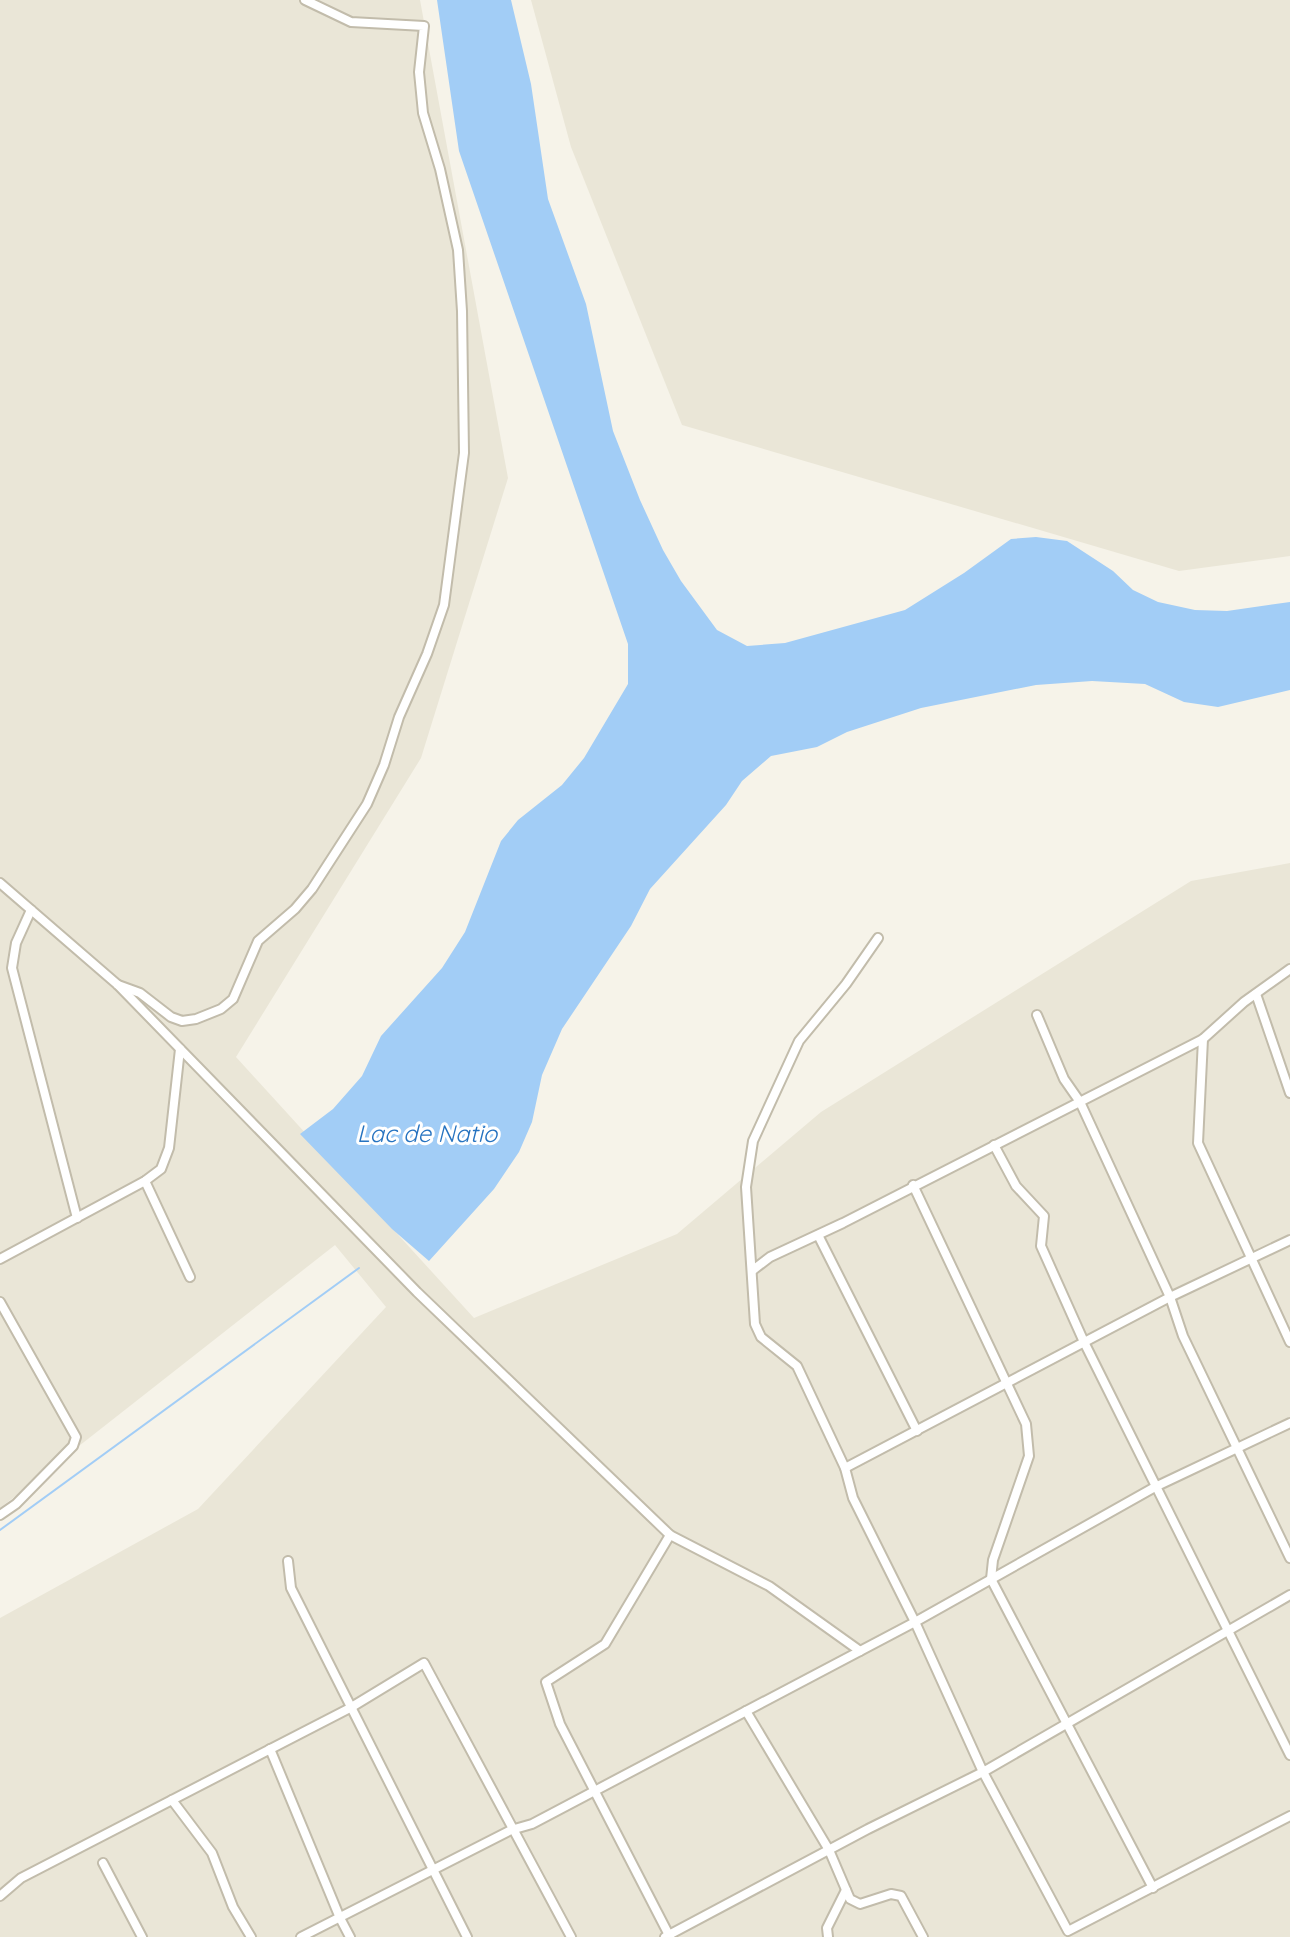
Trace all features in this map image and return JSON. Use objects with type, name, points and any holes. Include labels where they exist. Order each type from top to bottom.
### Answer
[{"type":"street","points":[[118,985],[131,988],[171,1017],[182,1021],[221,1009],[233,999],[258,941],[295,909],[312,889],[367,804],[444,605],[464,453],[462,311],[458,250],[440,169],[423,113],[419,72],[424,26],[351,22],[305,0]]},
{"type":"street","points":[[0,883],[118,985],[417,1292],[670,1535],[769,1586],[860,1651]]},
{"type":"street","points":[[31,910],[16,943],[12,968],[77,1218]]},
{"type":"street","points":[[878,938],[846,984],[799,1041],[753,1141],[746,1187],[755,1324],[761,1337],[797,1366],[845,1468],[853,1498],[915,1622],[983,1772],[1068,1931],[1290,1816]]},
{"type":"street","points":[[753,1270],[770,1257],[1203,1039],[1290,969]]},
{"type":"street","points":[[1256,994],[1290,1093]]},
{"type":"street","points":[[1037,1015],[1064,1079],[1080,1102],[1170,1297],[1183,1336],[1290,1558]]},
{"type":"street","points":[[1203,1039],[1198,1143],[1290,1342]]},
{"type":"street","points":[[0,1259],[145,1181],[161,1169],[169,1148],[180,1049]]},
{"type":"street","points":[[994,1145],[1016,1186],[1044,1216],[1041,1246],[1084,1342],[1290,1755]]},
{"type":"street","points":[[145,1181],[190,1277]]},
{"type":"street","points":[[913,1185],[1026,1424],[1029,1456],[993,1560],[991,1579],[1153,1888]]},
{"type":"street","points":[[818,1235],[917,1431]]},
{"type":"street","points":[[845,1468],[1170,1297],[1290,1240]]},
{"type":"street","points":[[0,1302],[76,1437],[73,1446],[16,1504],[0,1515]]},
{"type":"street","points":[[301,1937],[431,1869],[511,1830],[532,1824],[915,1622],[1155,1487],[1290,1423]]},
{"type":"street","points":[[670,1535],[605,1644],[546,1682],[560,1724],[668,1936],[983,1772],[1290,1595]]},
{"type":"street","points":[[288,1561],[291,1588],[467,1937]]},
{"type":"street","points":[[0,1896],[21,1878],[350,1708],[424,1663],[571,1937]]},
{"type":"street","points":[[746,1711],[829,1850],[850,1899],[860,1904],[891,1894],[901,1896],[923,1937]]},
{"type":"street","points":[[270,1749],[350,1937]]},
{"type":"street","points":[[172,1800],[212,1853],[233,1907],[251,1937]]},
{"type":"street","points":[[103,1863],[142,1937]]},
{"type":"street","points":[[828,1937],[827,1928],[846,1890]]},
{"type":"shaded area","points":[[0,0],[420,0],[508,478],[421,758],[236,1057],[474,1318],[677,1234],[821,1112],[1191,881],[1290,863],[1290,1937],[0,1937],[0,1618],[198,1509],[386,1307],[335,1245],[0,1508]]},
{"type":"shaded area","points":[[531,0],[1290,0],[1290,556],[1179,571],[682,425],[571,147]]},
{"type":"water","name":"Lac de Natio","points":[[437,0],[511,0],[531,84],[548,199],[586,304],[613,431],[663,550],[681,581],[717,630],[747,646],[785,643],[905,610],[1011,539],[1036,537],[1067,541],[1113,571],[1133,590],[1158,602],[1195,610],[1227,611],[1290,602],[1290,690],[1218,707],[1184,702],[1145,684],[1092,681],[1036,685],[921,708],[847,732],[817,747],[771,756],[742,781],[726,805],[650,889],[631,926],[562,1029],[542,1075],[532,1122],[519,1152],[494,1189],[429,1261],[392,1229],[300,1134],[333,1109],[362,1076],[381,1036],[442,968],[465,932],[501,841],[518,820],[562,785],[584,758],[628,684],[628,644],[459,151]]},
{"type":"waterway","points":[[0,1530],[359,1268]]}]
